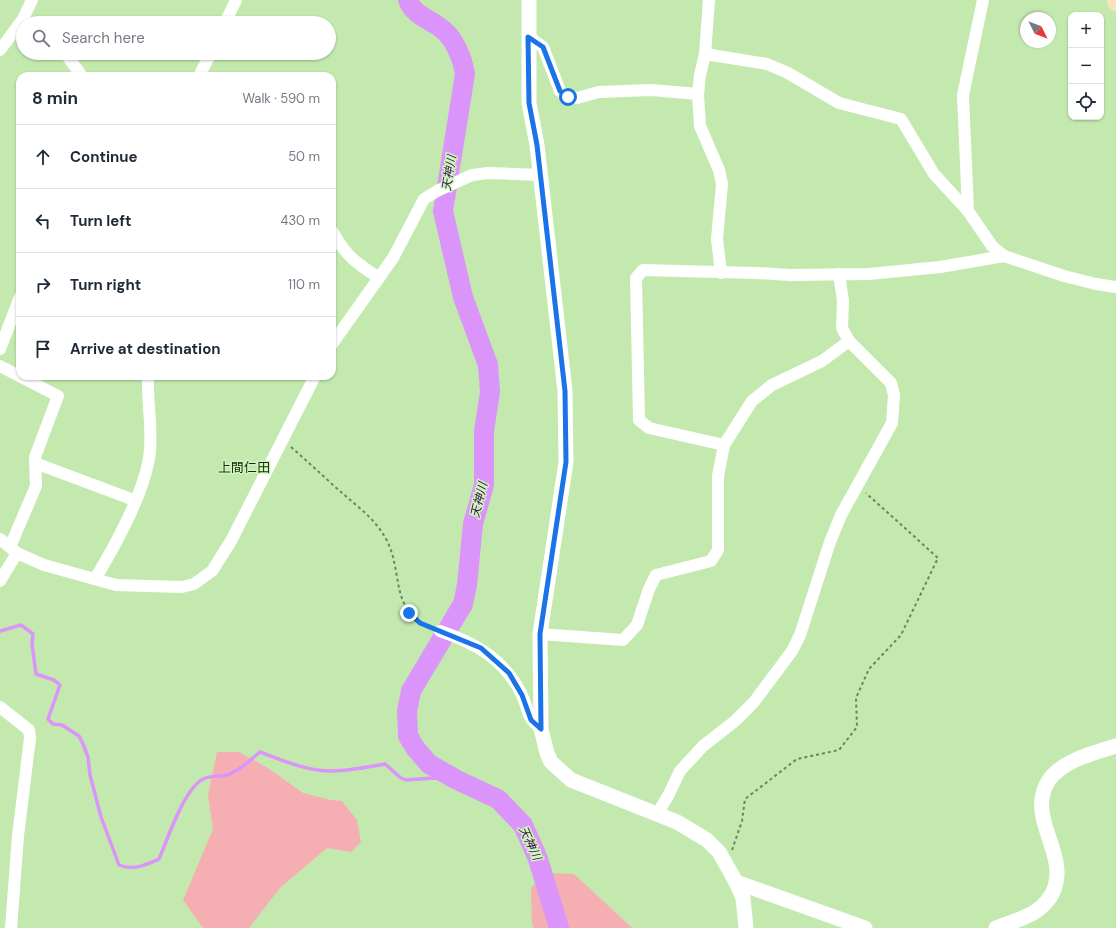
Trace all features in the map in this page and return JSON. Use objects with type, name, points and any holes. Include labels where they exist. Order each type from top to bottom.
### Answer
[{"type":"street","points":[[27,16],[32,0]]},
{"type":"street","points":[[228,16],[236,0]]},
{"type":"street","points":[[529,0],[529,103],[540,175],[565,391],[566,462],[540,634],[541,729],[547,753],[551,762],[571,780],[657,814],[687,828],[707,840],[728,864],[736,882],[743,898],[746,928]]},
{"type":"street","points":[[709,0],[705,54],[700,75],[698,94],[700,126],[719,170],[722,184],[717,239],[721,273]]},
{"type":"street","points":[[968,211],[963,95],[983,0]]},
{"type":"street","points":[[0,50],[16,31]]},
{"type":"street","points":[[528,37],[543,47],[560,91],[568,97],[577,98],[599,92],[651,90],[698,94]]},
{"type":"street","points":[[705,54],[767,64],[788,73],[839,103],[901,119],[934,174],[968,211],[992,246],[1004,256],[1064,276],[1096,284],[1116,287]]},
{"type":"street","points":[[70,60],[79,72]]},
{"type":"street","points":[[202,72],[208,60]]},
{"type":"street","points":[[336,338],[393,258],[424,200],[450,184],[488,172],[540,175]]},
{"type":"street","points":[[336,239],[343,251],[358,264],[379,278]]},
{"type":"street","points":[[724,445],[649,428],[639,420],[636,278],[643,270],[790,275],[869,274],[940,267],[1004,256]]},
{"type":"street","points":[[657,814],[668,796],[680,771],[703,746],[735,721],[754,702],[792,651],[800,635],[830,542],[842,515],[892,423],[894,395],[891,383],[848,341],[842,328],[843,301],[839,274]]},
{"type":"street","points":[[0,349],[16,307]]},
{"type":"street","points":[[540,634],[623,640],[638,625],[649,589],[656,575],[711,561],[718,550],[718,476],[724,445],[752,401],[772,385],[822,361],[848,341]]},
{"type":"street","points":[[0,366],[16,374]]},
{"type":"street","points":[[0,581],[14,550],[36,486],[34,456],[58,396],[27,380]]},
{"type":"street","points":[[95,579],[142,481],[150,451],[148,380]]},
{"type":"street","points":[[0,539],[14,550],[44,565],[116,585],[182,587],[194,584],[203,579],[212,570],[231,541],[284,440],[313,380]]},
{"type":"street","points":[[35,463],[134,500]]},
{"type":"street","points":[[440,631],[454,635],[481,648],[509,673],[522,695],[531,720],[541,729]]},
{"type":"street","points":[[0,707],[28,730],[30,738],[28,767],[18,836],[11,928]]},
{"type":"street","points":[[996,928],[1035,912],[1049,898],[1057,882],[1058,863],[1042,814],[1043,796],[1050,780],[1069,764],[1087,755],[1116,746]]},
{"type":"street","points":[[736,882],[865,928]]},
{"type":"path","points":[[284,440],[381,529],[394,558],[397,582],[402,601],[409,613],[420,623],[440,631]]},
{"type":"path","points":[[728,864],[742,821],[745,799],[797,759],[839,750],[857,727],[856,698],[869,669],[901,635],[938,558],[858,486]]},
{"type":"shaded area","points":[[217,752],[239,752],[268,768],[303,793],[331,800],[342,801],[357,820],[361,842],[351,852],[327,848],[280,888],[249,928],[203,928],[183,900],[213,829],[208,795]]},
{"type":"shaded area","points":[[544,873],[574,874],[632,928],[534,928],[532,924],[531,888]]},
{"type":"waterway","name":"天神川","points":[[408,0],[413,9],[438,26],[448,35],[456,47],[464,67],[465,74],[443,211],[463,297],[488,365],[490,392],[484,431],[484,485],[473,524],[467,585],[463,604],[411,691],[407,711],[408,736],[416,749],[429,764],[457,780],[498,799],[523,825],[538,859],[559,928]]},
{"type":"waterway","points":[[0,631],[21,625],[33,634],[32,644],[36,674],[54,680],[60,685],[48,719],[53,724],[62,725],[79,736],[88,757],[90,775],[101,817],[119,865],[124,867],[144,865],[159,859],[177,815],[189,793],[196,784],[206,778],[224,776],[232,773],[245,765],[260,752],[296,765],[323,771],[359,769],[385,764],[401,778],[406,780],[433,778],[457,780]]},
{"type":"district","name":"上間仁田","points":[[244,467]]},
{"type":"route","points":[[409,613],[420,623],[454,635],[481,648],[509,673],[522,695],[531,720],[541,729],[540,634],[566,462],[565,391],[537,145],[529,103],[528,37],[543,47],[560,91],[568,97]]}]
